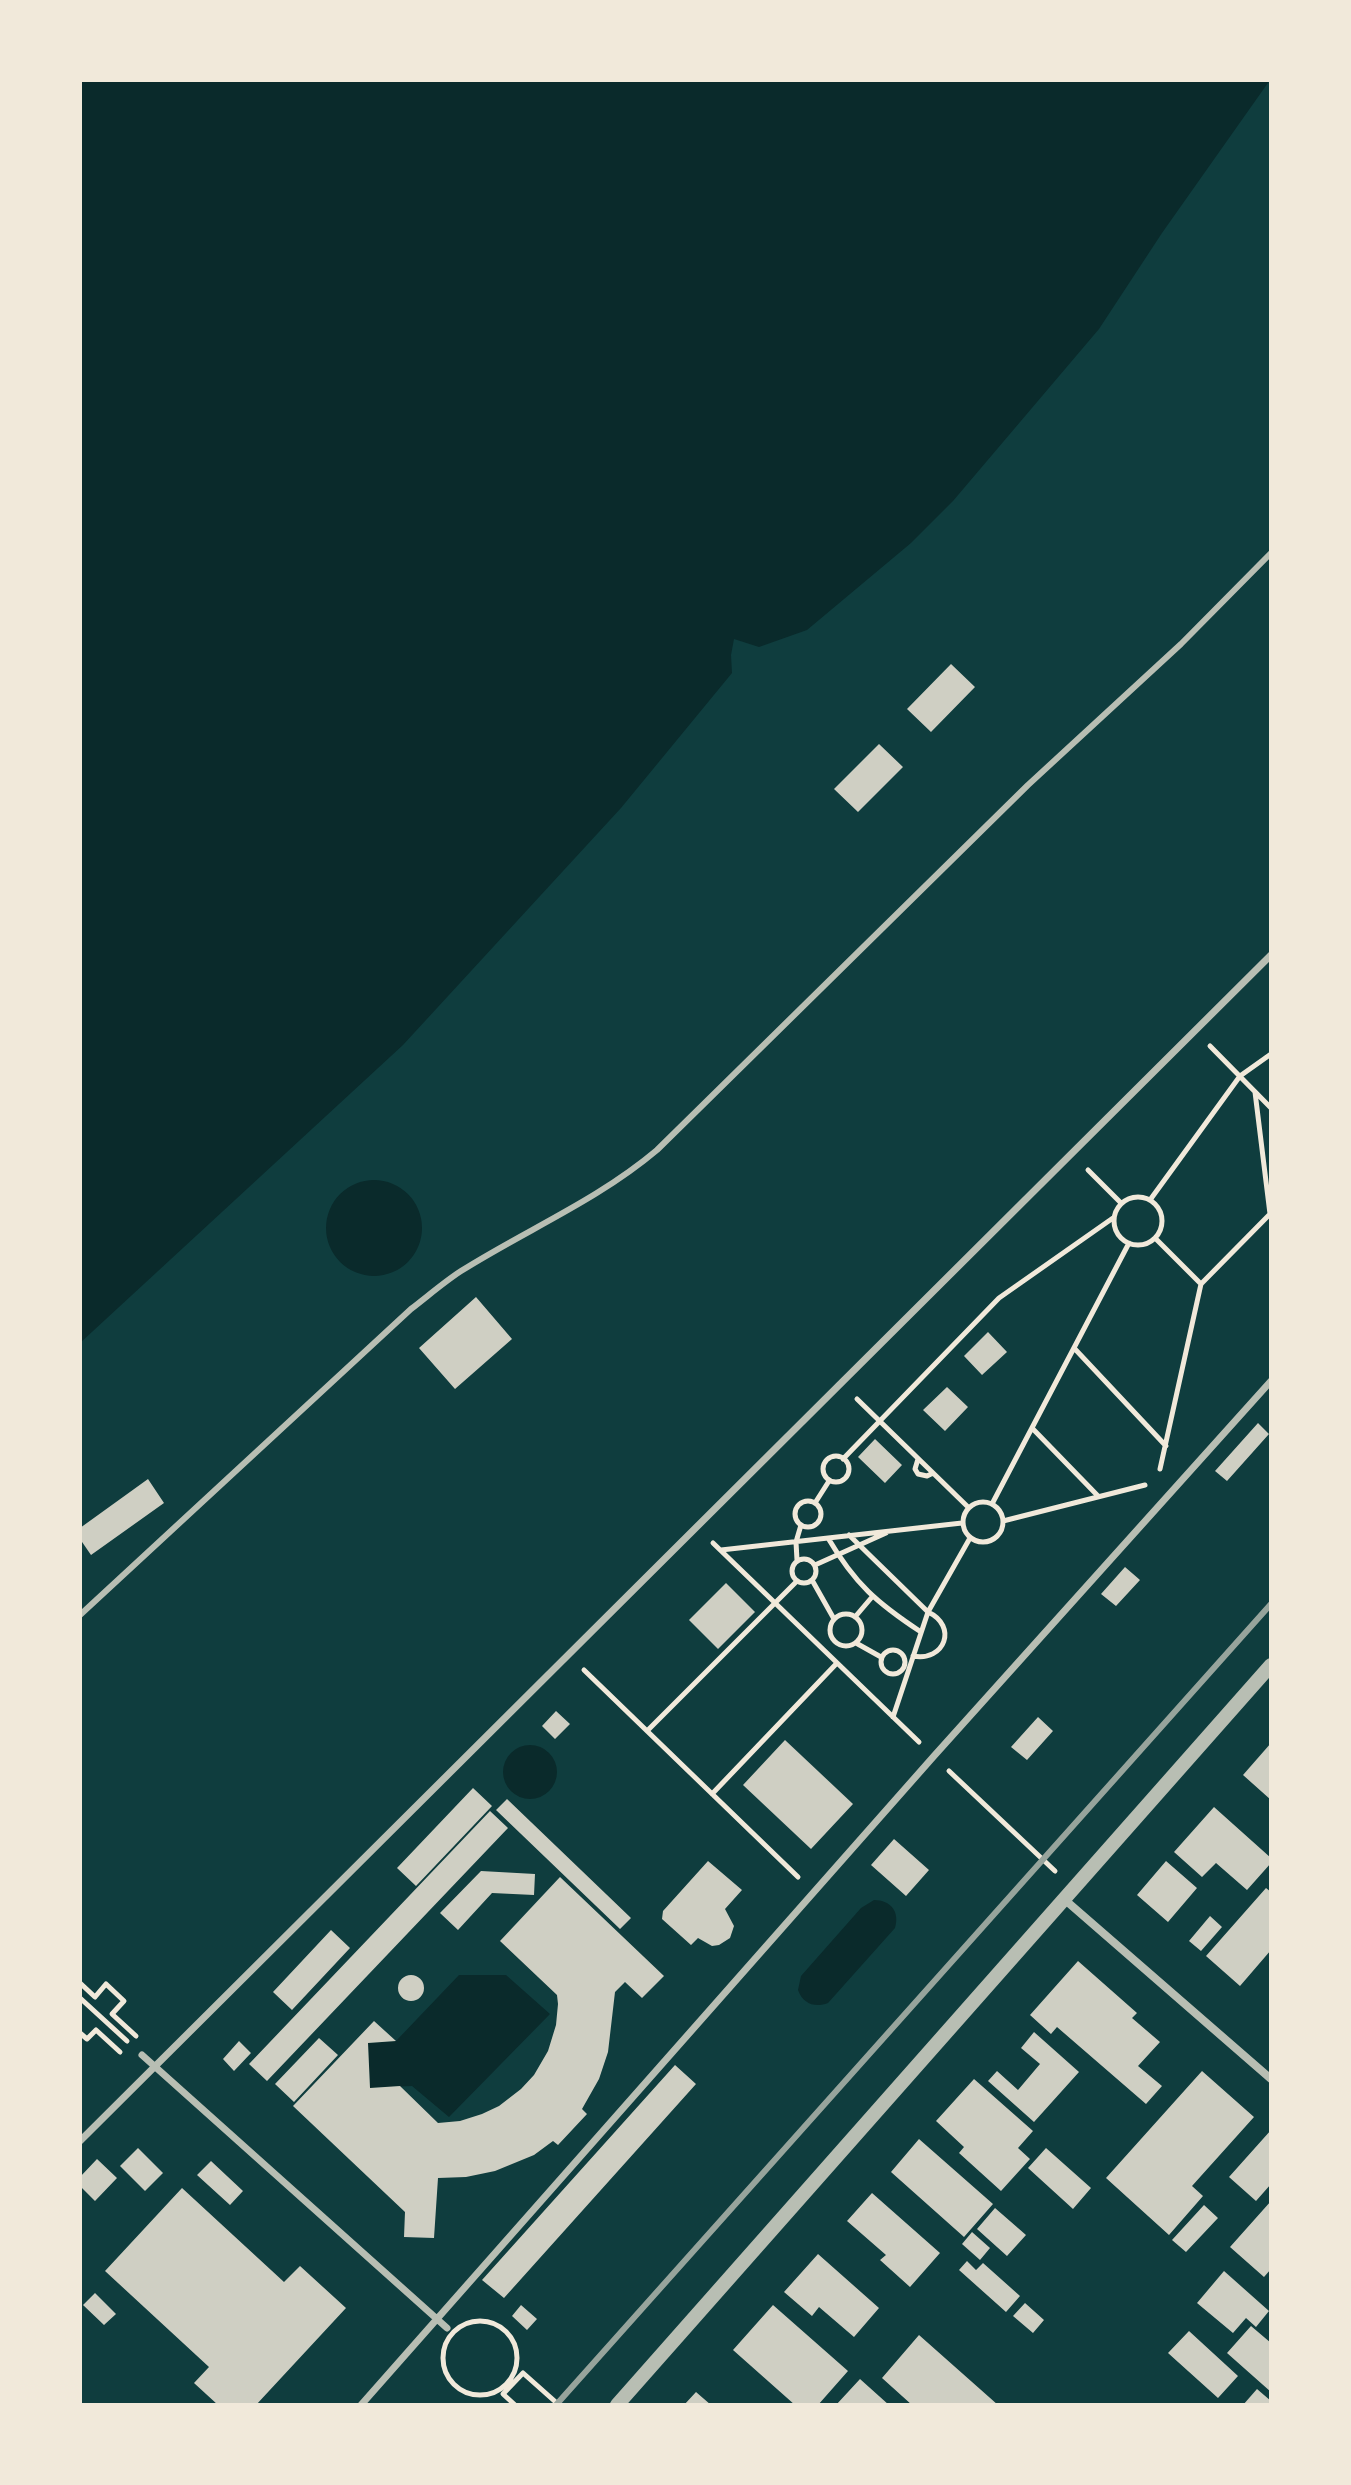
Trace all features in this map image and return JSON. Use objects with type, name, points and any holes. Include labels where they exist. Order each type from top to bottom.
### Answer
[{"type":"street","points":[[80,2141],[1271,955]]},
{"type":"street","points":[[361,2405],[813,1892],[1271,1381]]},
{"type":"street","points":[[617,2405],[1271,1665]]},
{"type":"street","points":[[1064,1899],[1271,2079]]},
{"type":"street","points":[[142,2055],[447,2328]]},
{"type":"lane","points":[[80,1615],[411,1309],[459,1273],[600,1193],[657,1150],[1028,785],[1181,644],[1271,553]]},
{"type":"path","points":[[1194,1031],[1271,1108]]},
{"type":"path","points":[[1150,1200],[1240,1076],[1271,1054]]},
{"type":"path","points":[[1159,1471],[1201,1284],[1271,1213],[1255,1092]]},
{"type":"path","points":[[1071,1152],[1121,1203]]},
{"type":"path","points":[[843,1459],[999,1298],[1113,1218],[1121,1203],[1134,1197],[1150,1200],[1156,1205],[1162,1220],[1155,1238],[1145,1244],[1129,1243],[1116,1233],[1113,1218]]},
{"type":"path","points":[[1155,1238],[1201,1284]]},
{"type":"path","points":[[992,1504],[1129,1243]]},
{"type":"path","points":[[1074,1348],[1166,1446]]},
{"type":"path","points":[[841,1384],[968,1507]]},
{"type":"path","points":[[1032,1428],[1099,1497]]},
{"type":"path","points":[[831,1457],[843,1459],[849,1466],[845,1478],[838,1482],[829,1481],[823,1474],[825,1462],[831,1457]]},
{"type":"path","points":[[918,1459],[915,1469],[918,1474],[927,1476],[933,1473]]},
{"type":"path","points":[[815,1503],[829,1481]]},
{"type":"path","points":[[1003,1521],[1156,1483],[1146,1519]]},
{"type":"path","points":[[804,1501],[815,1503],[821,1510],[818,1523],[810,1527],[801,1525],[795,1519],[797,1506],[804,1501]]},
{"type":"path","points":[[980,1501],[992,1504],[1000,1511],[1003,1521],[1000,1533],[993,1540],[983,1542],[965,1533],[962,1523],[968,1507],[980,1501]]},
{"type":"path","points":[[720,1550],[962,1523]]},
{"type":"path","points":[[797,1560],[805,1558],[815,1565],[816,1573],[812,1580],[804,1583],[797,1581],[792,1570],[797,1560],[796,1542],[801,1525]]},
{"type":"path","points":[[698,1528],[1060,1875]]},
{"type":"path","points":[[815,1565],[892,1530]]},
{"type":"path","points":[[849,1535],[928,1612],[940,1619],[944,1640],[930,1656],[913,1656]]},
{"type":"path","points":[[828,1538],[856,1581],[872,1597],[921,1632]]},
{"type":"path","points":[[893,1717],[906,1669],[928,1612],[970,1538]]},
{"type":"path","points":[[812,1580],[834,1619]]},
{"type":"path","points":[[647,1731],[797,1581]]},
{"type":"path","points":[[855,1617],[872,1597]]},
{"type":"path","points":[[856,1643],[862,1630],[855,1617],[846,1614],[834,1619],[830,1629],[835,1642],[843,1646],[856,1643],[881,1657]]},
{"type":"path","points":[[825,1652],[835,1642]]},
{"type":"path","points":[[886,1651],[897,1651],[905,1660],[906,1669],[889,1674],[881,1665],[881,1657],[886,1651]]},
{"type":"path","points":[[568,1656],[813,1892]]},
{"type":"path","points":[[712,1794],[837,1663]]},
{"type":"path","points":[[80,1983],[95,1997],[106,1984],[124,2001],[112,2014],[140,2040],[147,2033]]},
{"type":"path","points":[[80,1998],[142,2055]]},
{"type":"path","points":[[80,2033],[87,2039],[96,2030],[125,2057]]},
{"type":"path","points":[[486,2322],[501,2328],[513,2341],[517,2353],[516,2369],[511,2379],[498,2391],[474,2394],[460,2389],[449,2378],[444,2365],[445,2350],[451,2337],[461,2327],[486,2322]]},
{"type":"path","points":[[515,2405],[503,2394],[523,2373],[559,2405]]},
{"type":"water","points":[[80,80],[1270,80],[1162,233],[1099,329],[953,501],[911,543],[807,630],[759,647],[734,639],[732,673],[621,808],[403,1045],[80,1343]]},
{"type":"water","points":[[374,1180],[392,1183],[408,1194],[419,1210],[422,1228],[419,1246],[408,1262],[392,1273],[374,1276],[356,1273],[340,1262],[329,1246],[326,1228],[329,1210],[340,1194],[356,1183]]},
{"type":"water","points":[[530,1745],[541,1747],[549,1753],[555,1761],[555,1783],[549,1791],[541,1797],[530,1799],[519,1797],[511,1791],[505,1783],[503,1772],[505,1761],[511,1753],[519,1747]]},
{"type":"water","points":[[874,1900],[885,1902],[893,1908],[895,1928],[828,2003],[814,2005],[806,2002],[798,1990],[801,1976],[861,1908]]},
{"type":"water","points":[[459,1975],[506,1975],[550,2014],[449,2117],[412,2086],[370,2088],[368,2043],[396,2041]]},
{"type":"building","points":[[951,664],[975,687],[931,732],[907,709]]},
{"type":"building","points":[[879,744],[903,767],[858,812],[834,789]]},
{"type":"building","points":[[476,1297],[512,1339],[455,1389],[419,1348]]},
{"type":"building","points":[[988,1332],[1007,1352],[982,1375],[964,1356]]},
{"type":"building","points":[[947,1387],[968,1407],[945,1431],[923,1410]]},
{"type":"building","points":[[1258,1423],[1269,1434],[1227,1481],[1215,1471]]},
{"type":"building","points":[[875,1439],[902,1465],[885,1483],[858,1457]]},
{"type":"building","points":[[148,1479],[164,1503],[91,1555],[80,1539],[80,1528]]},
{"type":"building","points":[[1125,1567],[1140,1580],[1116,1606],[1101,1594]]},
{"type":"building","points":[[726,1583],[755,1612],[718,1649],[689,1620]]},
{"type":"building","points":[[556,1711],[570,1724],[555,1739],[542,1726]]},
{"type":"building","points":[[1038,1717],[1053,1731],[1027,1760],[1011,1747]]},
{"type":"building","points":[[785,1740],[853,1804],[811,1849],[743,1785]]},
{"type":"building","points":[[1271,1743],[1271,1800],[1243,1775]]},
{"type":"building","points":[[473,1788],[492,1806],[416,1886],[397,1868]]},
{"type":"building","points":[[507,1799],[631,1918],[620,1929],[496,1810]]},
{"type":"building","points":[[1214,1807],[1271,1858],[1271,1863],[1247,1890],[1216,1863],[1202,1877],[1174,1852]]},
{"type":"building","points":[[490,1811],[508,1828],[267,2081],[249,2064]]},
{"type":"building","points":[[894,1839],[929,1870],[906,1896],[871,1865]]},
{"type":"building","points":[[708,1861],[742,1890],[725,1909],[734,1926],[730,1938],[712,1946],[698,1938],[691,1945],[662,1919],[663,1911]]},
{"type":"building","points":[[1166,1861],[1197,1888],[1168,1922],[1137,1895]]},
{"type":"building","points":[[481,1871],[535,1874],[534,1895],[492,1893],[458,1930],[440,1913]]},
{"type":"building","points":[[560,1877],[664,1976],[642,1998],[625,1982],[615,1992],[608,2052],[599,2079],[582,2109],[587,2114],[558,2145],[553,2141],[534,2155],[495,2171],[466,2177],[438,2178],[434,2238],[404,2237],[405,2212],[293,2106],[374,2021],[396,2041],[368,2043],[370,2088],[400,2086],[438,2123],[460,2121],[482,2114],[499,2106],[521,2089],[534,2075],[548,2051],[556,2025],[557,1995],[500,1941]]},
{"type":"building","points":[[1266,1888],[1271,1892],[1271,1950],[1240,1986],[1206,1956]]},
{"type":"building","points":[[1210,1916],[1222,1927],[1201,1951],[1189,1941]]},
{"type":"building","points":[[331,1930],[350,1948],[292,2010],[273,1992]]},
{"type":"building","points":[[1078,1961],[1137,2013],[1132,2018],[1160,2042],[1138,2066],[1162,2086],[1146,2104],[1057,2027],[1051,2034],[1030,2015]]},
{"type":"building","points":[[411,1975],[420,1979],[424,1988],[420,1997],[411,2001],[402,1997],[398,1988],[402,1979]]},
{"type":"building","points":[[1034,2032],[1079,2072],[1034,2122],[988,2081],[997,2071],[1018,2090],[1040,2064],[1021,2048]]},
{"type":"building","points":[[319,2038],[338,2055],[294,2102],[275,2084]]},
{"type":"building","points":[[239,2041],[251,2053],[234,2071],[223,2059]]},
{"type":"building","points":[[675,2065],[696,2084],[504,2298],[482,2280]]},
{"type":"building","points":[[1202,2071],[1254,2117],[1192,2186],[1203,2196],[1169,2235],[1106,2178]]},
{"type":"building","points":[[974,2079],[1033,2131],[1018,2148],[1030,2159],[1001,2191],[959,2153],[964,2147],[936,2121]]},
{"type":"building","points":[[1271,2130],[1271,2184],[1256,2201],[1229,2177]]},
{"type":"building","points":[[919,2139],[993,2204],[964,2237],[891,2172]]},
{"type":"building","points":[[138,2148],[163,2173],[145,2191],[120,2166]]},
{"type":"building","points":[[1046,2148],[1091,2188],[1073,2209],[1028,2168]]},
{"type":"building","points":[[97,2159],[117,2178],[95,2201],[80,2186],[80,2177]]},
{"type":"building","points":[[211,2161],[243,2191],[230,2205],[197,2175]]},
{"type":"building","points":[[182,2188],[284,2282],[300,2266],[346,2308],[256,2405],[218,2405],[194,2383],[209,2367],[105,2271]]},
{"type":"building","points":[[872,2193],[940,2253],[910,2287],[880,2260],[886,2255],[847,2221]]},
{"type":"building","points":[[1271,2201],[1271,2269],[1264,2277],[1230,2247]]},
{"type":"building","points":[[1204,2205],[1218,2218],[1186,2252],[1172,2240]]},
{"type":"building","points":[[995,2208],[1026,2235],[1007,2256],[977,2229]]},
{"type":"building","points":[[972,2232],[990,2248],[980,2260],[962,2244]]},
{"type":"building","points":[[818,2254],[879,2308],[854,2337],[819,2307],[812,2316],[784,2292]]},
{"type":"building","points":[[967,2261],[976,2270],[983,2263],[1020,2296],[1006,2312],[959,2270]]},
{"type":"building","points":[[1224,2271],[1269,2311],[1256,2327],[1246,2318],[1233,2333],[1197,2303]]},
{"type":"building","points":[[95,2293],[116,2314],[104,2325],[83,2305]]},
{"type":"building","points":[[1025,2303],[1044,2320],[1033,2333],[1013,2316]]},
{"type":"building","points":[[521,2305],[537,2319],[527,2330],[512,2316]]},
{"type":"building","points":[[773,2305],[848,2371],[818,2405],[795,2405],[733,2350]]},
{"type":"building","points":[[1251,2326],[1271,2343],[1271,2392],[1227,2353]]},
{"type":"building","points":[[1189,2331],[1238,2376],[1218,2398],[1168,2353]]},
{"type":"building","points":[[919,2335],[998,2405],[912,2405],[882,2378]]},
{"type":"building","points":[[860,2379],[889,2405],[836,2405]]},
{"type":"building","points":[[1257,2389],[1271,2401],[1271,2405],[1243,2405]]},
{"type":"building","points":[[696,2392],[711,2405],[684,2405]]},
{"type":"railway","points":[[556,2405],[1271,1604]]}]
